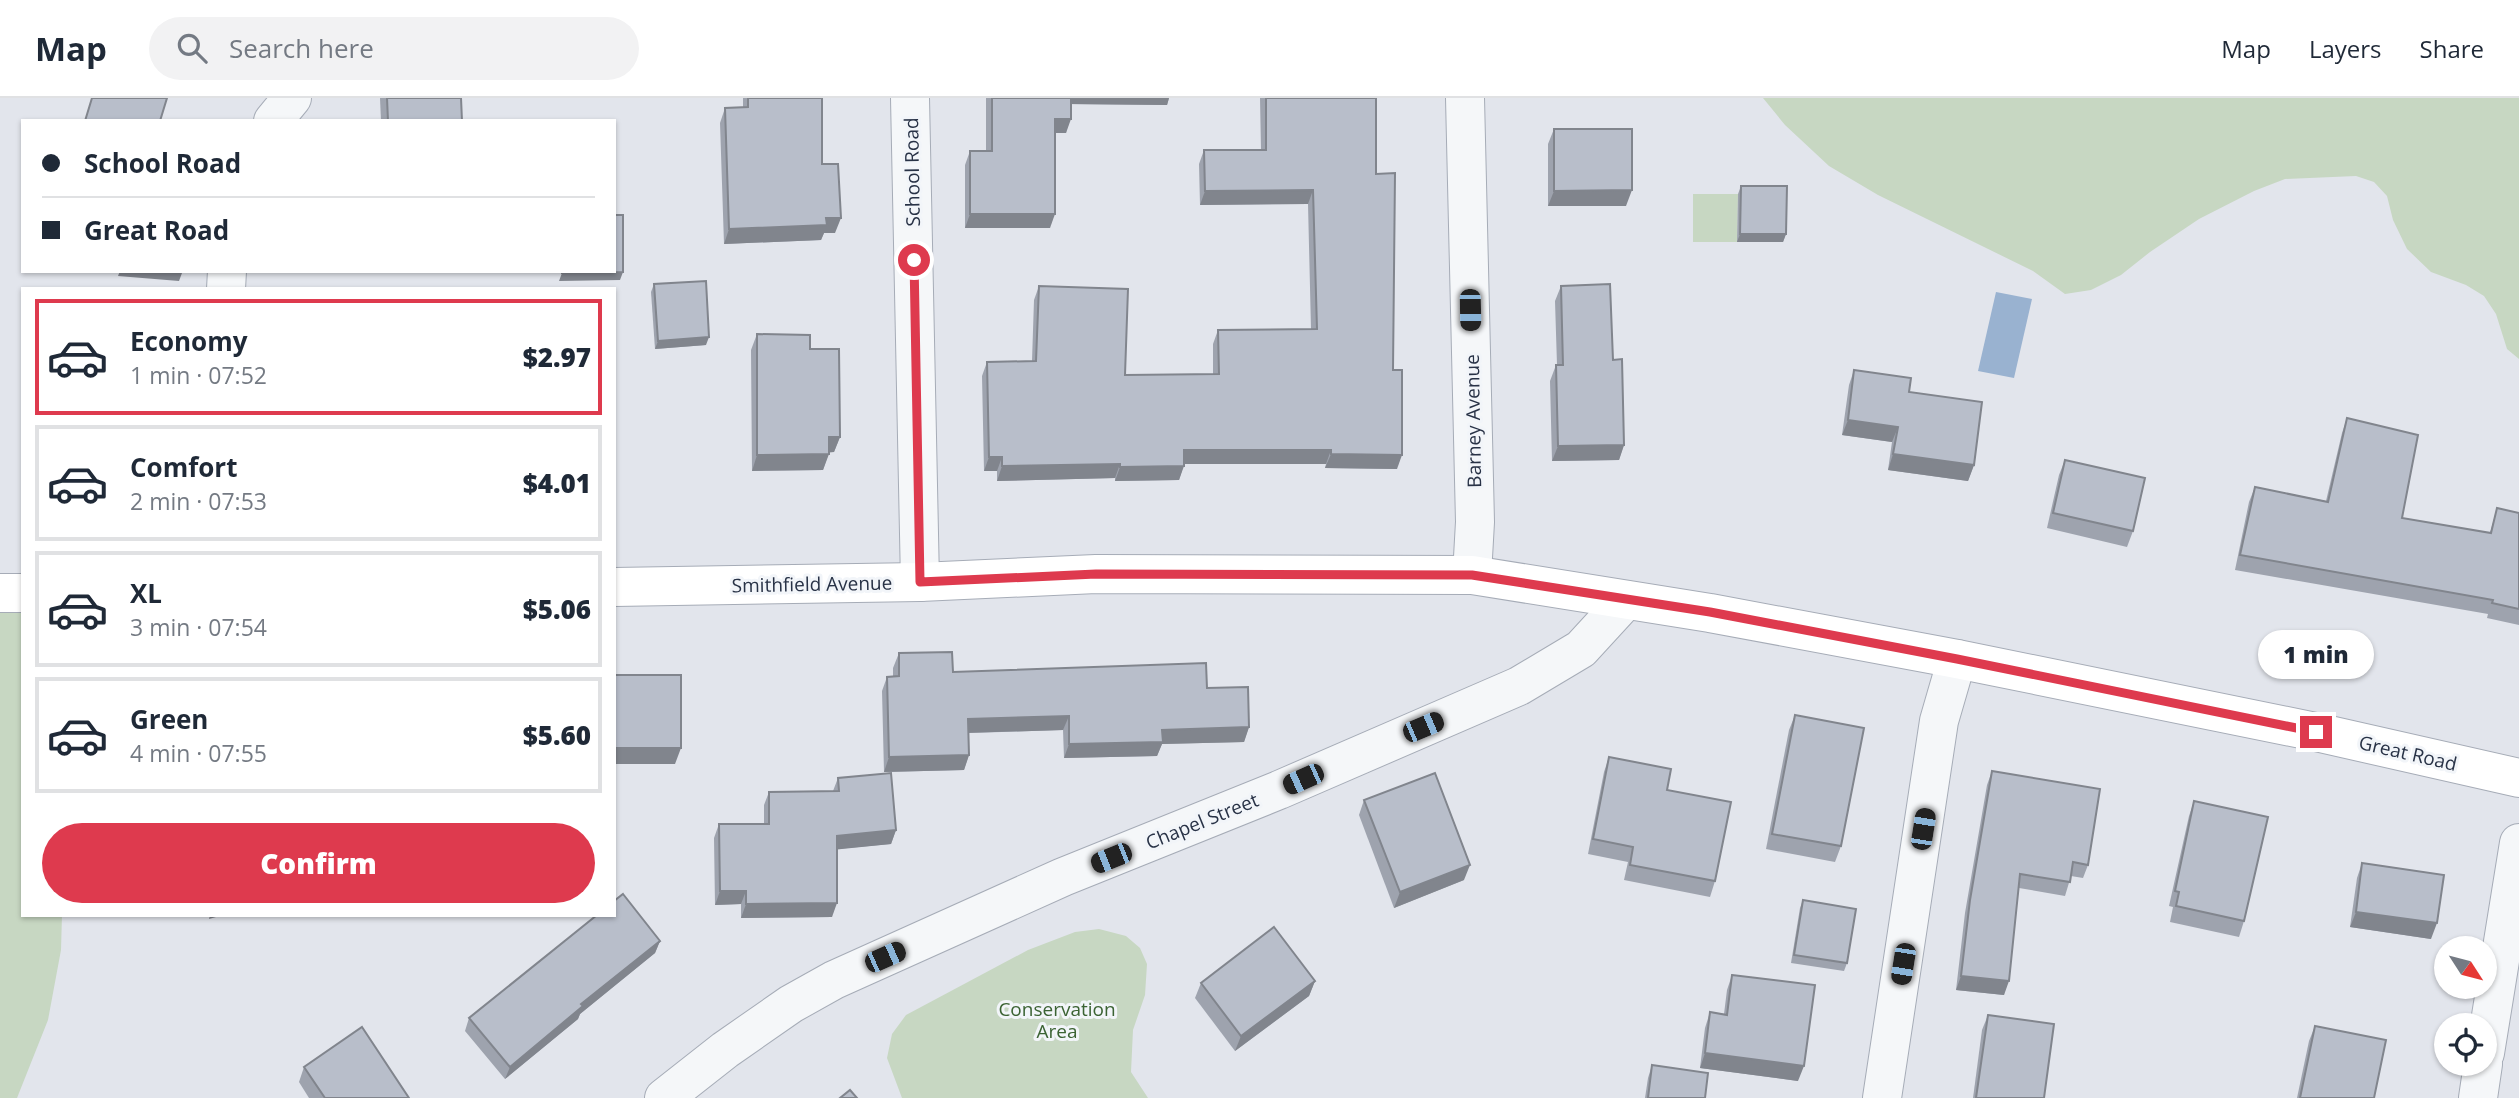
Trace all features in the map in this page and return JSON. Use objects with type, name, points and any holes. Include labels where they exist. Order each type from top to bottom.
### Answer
[{"type":"main road","name":"Smithfield Avenue","points":[[616,587],[920,582],[1096,574],[1472,575]]},
{"type":"main road","name":"Great Road","points":[[1472,575],[1710,612],[1957,659],[2316,732],[2519,778]]},
{"type":"main road","points":[[0,593],[21,593]]},
{"type":"street","points":[[275,119],[292,98]]},
{"type":"street","name":"School Road","points":[[910,98],[920,582]]},
{"type":"street","name":"Barney Avenue","points":[[1465,98],[1475,522],[1472,575]]},
{"type":"street","name":"Chapel Street","points":[[664,1098],[725,1050],[792,1004],[834,980],[1063,877],[1279,790],[1519,686],[1581,649],[1626,600]]},
{"type":"street","points":[[1882,1098],[1939,721],[1957,659]]},
{"type":"street","points":[[2491,1013],[2519,843]]},
{"type":"street","points":[[2478,1098],[2481,1076]]},
{"type":"green space","points":[[1763,98],[2519,98],[2519,359],[2507,349],[2496,314],[2484,296],[2466,285],[2431,272],[2407,249],[2393,220],[2387,196],[2374,182],[2356,176],[2285,179],[2254,191],[2199,219],[2121,275],[2091,290],[2065,294],[2033,271],[1878,195],[1829,166],[1785,125]]},
{"type":"green space","points":[[1693,194],[1738,194],[1737,242],[1693,242]]},
{"type":"green space","points":[[0,602],[21,603],[21,917],[62,917],[61,950],[48,1020],[17,1098],[0,1098]]},
{"type":"green space","name":"Conservation Area","points":[[1099,929],[1126,936],[1140,948],[1147,964],[1145,995],[1133,1030],[1131,1072],[1148,1098],[902,1098],[887,1058],[892,1034],[906,1015],[1028,950],[1075,932]]},
{"type":"water","points":[[1996,292],[2032,299],[2014,378],[1978,371]]},
{"type":"building","points":[[92,98],[167,98],[161,119],[86,119]]},
{"type":"building","points":[[387,98],[461,98],[462,119],[388,119]]},
{"type":"building","points":[[748,98],[822,98],[822,164],[838,164],[841,218],[826,218],[827,225],[729,229],[725,108],[748,107]]},
{"type":"building","points":[[992,98],[1071,98],[1071,119],[1055,119],[1055,214],[970,214],[970,151],[992,151]]},
{"type":"building","points":[[1266,98],[1376,98],[1376,174],[1395,173],[1393,370],[1402,370],[1402,455],[1331,454],[1331,450],[1184,450],[1184,466],[1120,467],[1120,464],[1002,466],[1002,457],[989,457],[987,362],[1036,361],[1039,286],[1128,289],[1125,375],[1219,374],[1218,330],[1317,329],[1313,190],[1205,191],[1204,150],[1266,150]]},
{"type":"building","points":[[1554,129],[1632,129],[1632,190],[1554,191]]},
{"type":"building","points":[[1741,186],[1787,186],[1786,234],[1740,234]]},
{"type":"building","points":[[616,215],[623,215],[623,272],[616,272]]},
{"type":"building","points":[[706,281],[709,337],[658,341],[654,284]]},
{"type":"building","points":[[1610,284],[1613,360],[1622,359],[1624,445],[1558,446],[1556,365],[1563,365],[1561,286]]},
{"type":"building","points":[[757,334],[810,335],[810,349],[839,349],[840,437],[829,437],[829,454],[757,455]]},
{"type":"building","points":[[1854,370],[1911,378],[1909,392],[1982,402],[1974,465],[1893,454],[1898,427],[1848,420]]},
{"type":"building","points":[[2347,418],[2418,435],[2402,518],[2491,533],[2497,508],[2519,513],[2519,609],[2492,603],[2493,600],[2240,555],[2255,487],[2328,502]]},
{"type":"building","points":[[2065,460],[2145,478],[2133,531],[2053,513]]},
{"type":"building","points":[[952,652],[953,672],[1206,663],[1207,688],[1248,687],[1249,727],[1162,730],[1163,742],[1069,744],[1069,716],[968,719],[969,755],[889,757],[887,677],[899,676],[899,653]]},
{"type":"building","points":[[616,675],[681,675],[681,748],[616,748]]},
{"type":"building","points":[[1795,715],[1864,728],[1841,846],[1772,834]]},
{"type":"building","points":[[1609,757],[1671,769],[1667,790],[1731,802],[1715,881],[1630,865],[1633,847],[1593,839]]},
{"type":"building","points":[[1992,771],[2100,789],[2088,865],[2073,862],[2070,882],[2020,874],[2009,981],[1961,976],[1970,900]]},
{"type":"building","points":[[891,773],[896,830],[837,836],[837,903],[746,904],[746,891],[720,891],[719,824],[769,824],[769,792],[839,791],[838,778]]},
{"type":"building","points":[[1435,773],[1470,865],[1400,892],[1364,800]]},
{"type":"building","points":[[2194,801],[2268,817],[2244,921],[2176,906],[2179,892],[2175,891]]},
{"type":"building","points":[[2362,863],[2444,875],[2437,923],[2356,912]]},
{"type":"building","points":[[623,894],[660,941],[581,1004],[583,1006],[510,1067],[469,1018],[595,917],[616,917],[616,899]]},
{"type":"building","points":[[1803,900],[1856,909],[1847,963],[1794,955]]},
{"type":"building","points":[[1274,927],[1315,981],[1241,1036],[1201,983]]},
{"type":"building","points":[[1732,975],[1815,985],[1804,1066],[1705,1053],[1710,1012],[1727,1015]]},
{"type":"building","points":[[1988,1015],[2054,1024],[2044,1098],[1976,1098]]},
{"type":"building","points":[[2315,1026],[2386,1040],[2374,1098],[2300,1098]]},
{"type":"building","points":[[362,1027],[409,1098],[325,1098],[304,1067]]},
{"type":"building","points":[[1652,1065],[1708,1073],[1705,1098],[1648,1098]]},
{"type":"building","points":[[850,1090],[857,1098],[840,1098]]},
{"type":"route","points":[[914,260],[920,582],[1096,574],[1472,575],[1710,612],[2316,732]]}]
